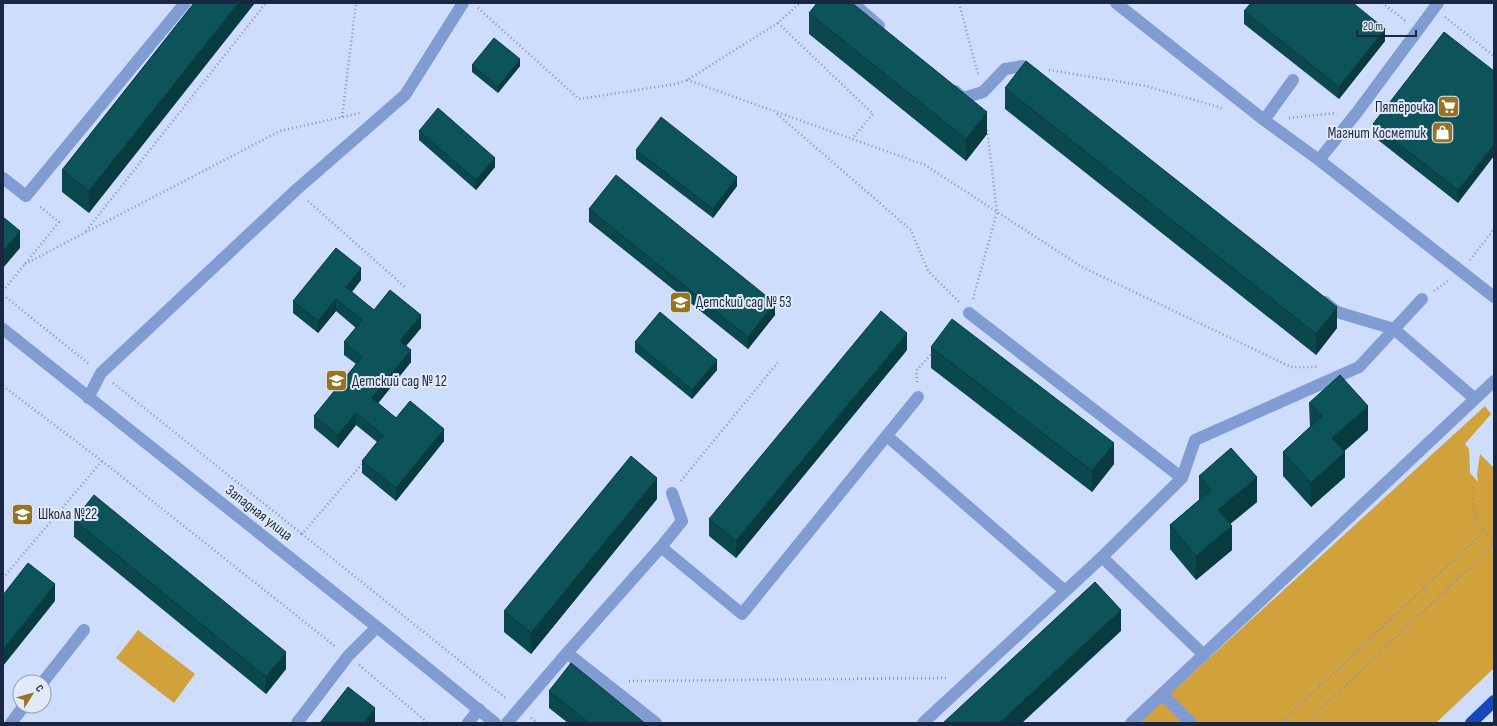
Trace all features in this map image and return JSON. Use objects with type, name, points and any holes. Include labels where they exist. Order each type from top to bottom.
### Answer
[{"type":"highway","points":[[1471,723],[1494,701]]},
{"type":"street","points":[[3,178],[26,196],[185,3]]},
{"type":"street","points":[[88,398],[100,373],[296,190],[405,95],[463,3]]},
{"type":"street","points":[[853,3],[888,33]]},
{"type":"street","points":[[1116,3],[1264,120],[1319,160],[1494,297]]},
{"type":"street","points":[[1319,160],[1358,111],[1436,6]]},
{"type":"street","points":[[946,83],[963,98],[983,92],[1005,69],[1023,66],[1042,81]]},
{"type":"street","points":[[1264,120],[1294,80]]},
{"type":"street","points":[[1318,297],[1337,312],[1394,329],[1474,398]]},
{"type":"street","points":[[923,723],[1102,557],[1182,478],[1195,440],[1359,367],[1422,299]]},
{"type":"street","points":[[969,313],[1182,478]]},
{"type":"street","name":"Западная улица","points":[[3,329],[495,723]]},
{"type":"street","points":[[1131,723],[1474,398],[1494,381]]},
{"type":"street","points":[[661,547],[742,614],[918,397]]},
{"type":"street","points":[[887,436],[1065,591]]},
{"type":"street","points":[[507,723],[566,653],[661,547],[682,521],[672,493]]},
{"type":"street","points":[[1102,557],[1204,655]]},
{"type":"street","points":[[297,723],[348,656],[377,627]]},
{"type":"street","points":[[49,674],[84,630]]},
{"type":"street","points":[[566,653],[656,723]]},
{"type":"street","points":[[1162,694],[1190,723]]},
{"type":"street","points":[[468,723],[479,709]]},
{"type":"street","points":[[11,723],[18,714]]},
{"type":"path","points":[[85,233],[266,3]]},
{"type":"path","points":[[342,117],[356,3]]},
{"type":"path","points":[[477,8],[579,99],[676,84],[687,80],[778,23],[800,3]]},
{"type":"path","points":[[959,3],[983,92]]},
{"type":"path","points":[[1382,3],[1418,30]]},
{"type":"path","points":[[1436,6],[1494,56]]},
{"type":"path","points":[[778,23],[873,114],[852,139]]},
{"type":"path","points":[[1023,66],[1146,86],[1227,109]]},
{"type":"path","points":[[687,80],[924,165],[1089,271],[1291,367],[1321,367]]},
{"type":"path","points":[[1264,120],[1358,111]]},
{"type":"path","points":[[25,264],[280,131],[364,112]]},
{"type":"path","points":[[776,112],[910,230],[928,271],[969,313]]},
{"type":"path","points":[[969,313],[997,212],[986,122]]},
{"type":"path","points":[[296,190],[406,288]]},
{"type":"path","points":[[3,292],[59,222],[26,196]]},
{"type":"path","points":[[1422,299],[1461,271],[1494,229]]},
{"type":"path","points":[[3,295],[537,723]]},
{"type":"path","points":[[918,397],[916,371],[937,348]]},
{"type":"path","points":[[672,493],[778,361]]},
{"type":"path","points":[[3,386],[102,461],[348,656],[428,723]]},
{"type":"path","points":[[3,578],[102,461]]},
{"type":"path","points":[[302,534],[362,464]]},
{"type":"path","points":[[1473,487],[1476,520],[1494,543]]},
{"type":"path","points":[[1281,723],[1484,531],[1494,543]]},
{"type":"path","points":[[1306,723],[1494,543]]},
{"type":"path","points":[[601,681],[971,678]]},
{"type":"shaded area","points":[[1485,406],[1491,414],[1465,444],[1469,449],[1470,473],[1478,482],[1477,475],[1480,454],[1494,468],[1494,668],[1436,723],[1138,723]]},
{"type":"shaded area","points":[[138,630],[195,674],[174,703],[116,658]]},
{"type":"building","points":[[194,3],[238,3],[89,191],[62,170]]},
{"type":"building","points":[[817,3],[852,3],[987,112],[966,139],[809,13]]},
{"type":"building","points":[[1251,3],[1353,3],[1385,29],[1339,87],[1244,11]]},
{"type":"building","points":[[1444,32],[1494,71],[1494,144],[1458,190],[1373,124]]},
{"type":"building","points":[[494,38],[520,59],[498,87],[472,65]]},
{"type":"building","points":[[1026,61],[1337,307],[1316,334],[1005,88]]},
{"type":"building","points":[[438,108],[495,158],[476,180],[419,131]]},
{"type":"building","points":[[661,117],[737,177],[713,209],[636,150]]},
{"type":"building","points":[[616,175],[775,303],[748,337],[589,209]]},
{"type":"building","points":[[3,217],[20,231],[3,251]]},
{"type":"building","points":[[336,248],[361,268],[346,287],[374,310],[390,290],[421,315],[400,341],[411,350],[372,398],[396,418],[410,401],[444,429],[396,488],[362,461],[383,435],[356,413],[338,435],[314,416],[362,357],[344,342],[362,320],[336,299],[318,321],[293,301]]},
{"type":"building","points":[[881,311],[907,333],[736,541],[709,519]]},
{"type":"building","points":[[660,312],[717,360],[692,390],[635,342]]},
{"type":"building","points":[[952,319],[1114,443],[1092,471],[931,347]]},
{"type":"building","points":[[1340,375],[1368,406],[1332,438],[1345,452],[1311,483],[1283,452],[1322,416],[1309,403]]},
{"type":"building","points":[[1231,448],[1257,477],[1218,510],[1232,526],[1196,556],[1170,525],[1211,490],[1199,476]]},
{"type":"building","points":[[631,456],[657,478],[531,633],[504,611]]},
{"type":"building","points":[[94,495],[286,652],[266,677],[74,520]]},
{"type":"building","points":[[28,563],[55,584],[3,649],[3,595]]},
{"type":"building","points":[[1095,582],[1121,610],[999,723],[943,723]]},
{"type":"building","points":[[571,663],[645,723],[589,723],[549,691]]},
{"type":"building","points":[[348,687],[375,708],[364,723],[320,723]]},
{"type":"place","name":"Пятёрочка","points":[[1449,107]]},
{"type":"place","name":"Магнит Косметик","points":[[1442,133]]},
{"type":"place","name":"Детский сад № 53","points":[[680,302]]},
{"type":"place","name":"Детский сад № 12","points":[[337,381]]},
{"type":"place","name":"Школа №22","points":[[23,514]]}]
